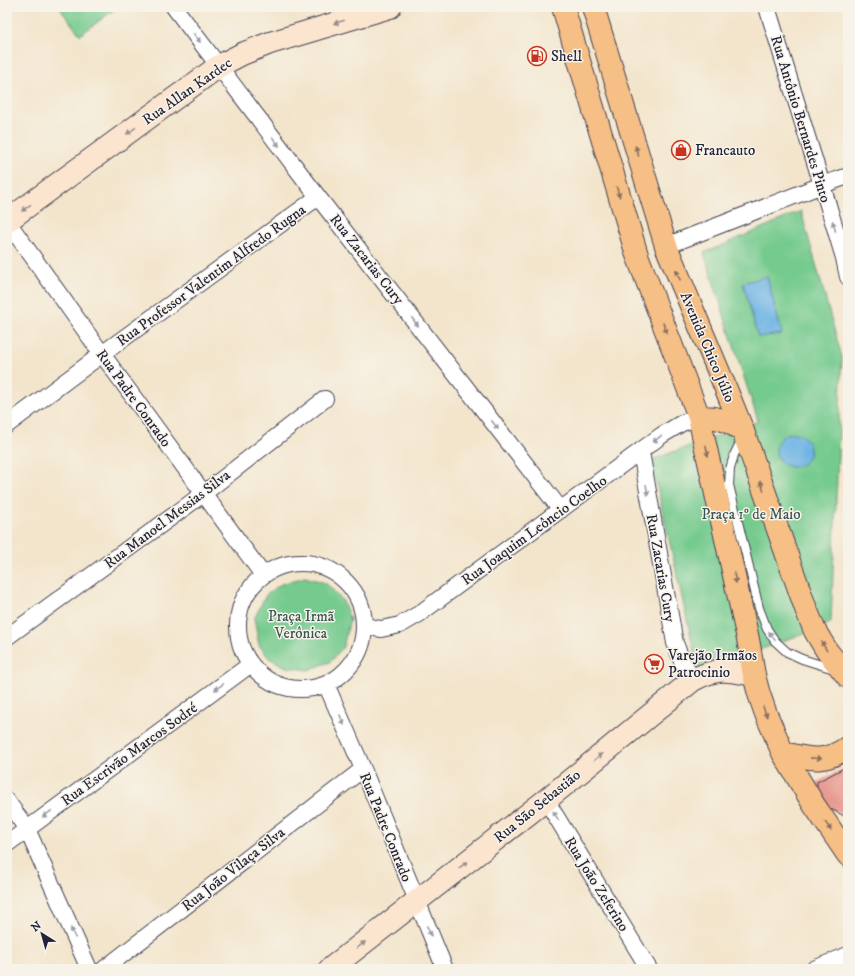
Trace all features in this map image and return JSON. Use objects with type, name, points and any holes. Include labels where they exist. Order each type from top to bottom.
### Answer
[{"type":"main road","name":"Avenida Chico Júlio","points":[[563,7],[637,255],[700,417],[748,639],[754,675],[766,714],[783,753],[814,805],[848,855]]},
{"type":"main road","name":"Avenida Chico Júlio","points":[[593,7],[666,246],[744,434],[815,631],[827,651],[846,674]]},
{"type":"main road","points":[[586,84],[597,96],[608,121],[616,125],[628,121]]},
{"type":"main road","points":[[700,417],[721,419],[732,424],[744,434]]},
{"type":"main road","points":[[783,753],[818,759],[833,756],[848,747]]},
{"type":"street","name":"Rua Zacarias Cury","points":[[174,7],[318,197],[561,510]]},
{"type":"street","name":"Rua Allan Kardec","points":[[7,221],[219,66],[242,54],[270,43],[387,7]]},
{"type":"street","name":"Rua Antônio Bernardes Pinto","points":[[766,7],[846,259],[848,277]]},
{"type":"street","points":[[666,246],[848,176]]},
{"type":"street","name":"Rua Professor Valentim Alfredo Rugna","points":[[7,425],[318,197]]},
{"type":"street","name":"Rua Padre Conrado","points":[[7,221],[263,575]]},
{"type":"street","name":"Rua Manoel Messias Silva","points":[[7,638],[203,494],[325,399]]},
{"type":"street","name":"Rua Joaquim Leôncio Coelho","points":[[365,626],[381,629],[400,625],[419,614],[641,452],[662,435],[682,423],[700,417]]},
{"type":"street","name":"Rua Zacarias Cury","points":[[641,452],[675,643],[682,661],[693,680]]},
{"type":"street","points":[[300,562],[322,565],[340,575],[355,592],[363,612],[365,626],[361,648],[355,659],[340,676],[326,684],[305,690],[276,684],[257,672],[243,653],[238,632],[239,610],[248,590],[263,575],[283,565],[300,562]]},
{"type":"street","name":"Rua Escrivão Marcos Sodré","points":[[7,844],[251,664]]},
{"type":"street","name":"Rua São Sebastião","points":[[330,969],[546,800],[693,680],[718,670],[754,675]]},
{"type":"street","name":"Rua Padre Conrado","points":[[326,684],[363,769],[445,969]]},
{"type":"street","name":"Rua João Vilaça Silva","points":[[104,969],[363,769]]},
{"type":"street","name":"Rua João Zeferino","points":[[546,800],[649,969]]},
{"type":"street","points":[[7,801],[27,829],[89,969]]},
{"type":"street","points":[[814,969],[847,957]]},
{"type":"lane","points":[[744,434],[734,455],[730,469],[729,485],[759,608],[767,629],[775,641],[787,652],[802,659],[846,674]]},
{"type":"green space","points":[[59,7],[118,7],[80,35]]},
{"type":"green space","name":"Praça 1º de Maio","points":[[801,211],[842,357],[831,623],[699,673],[651,460],[758,421],[704,253]]},
{"type":"green space","name":"Praça Irmã Verônica","points":[[305,577],[326,583],[343,601],[350,619],[343,647],[330,662],[308,670],[286,667],[269,658],[259,645],[254,619],[266,595],[281,584]]},
{"type":"water","points":[[767,276],[782,334],[758,337],[743,283]]},
{"type":"water","points":[[790,433],[796,433],[800,434],[807,440],[810,450],[809,457],[803,464],[796,467],[790,467],[786,466],[779,460],[776,453],[776,447],[777,443],[783,436]]},
{"type":"building","points":[[848,766],[848,818],[818,802],[817,782]]},
{"type":"place","name":"Shell","points":[[537,56]]},
{"type":"place","name":"Francauto","points":[[681,150]]},
{"type":"place","name":"Varejão Irmãos Patrocinio","points":[[654,664]]}]
